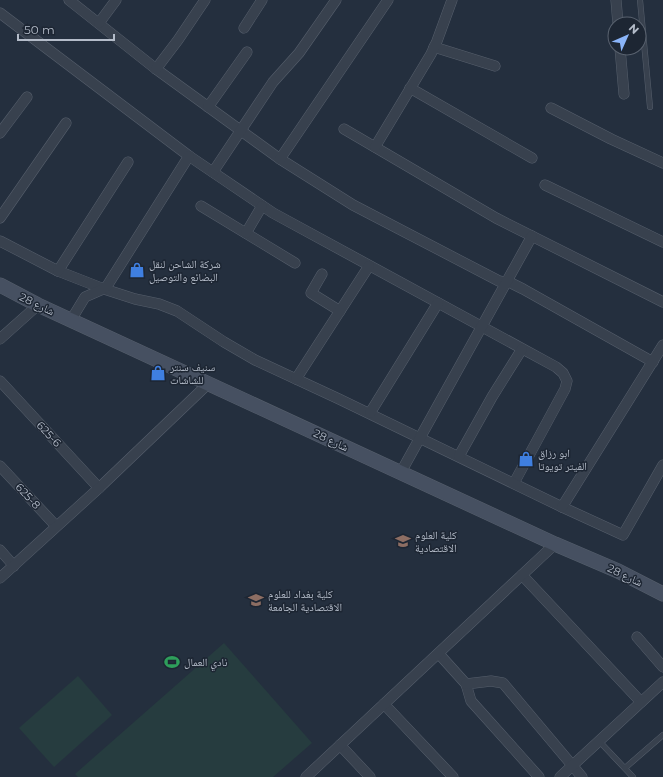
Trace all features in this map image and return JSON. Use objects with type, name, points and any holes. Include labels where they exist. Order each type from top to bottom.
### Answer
[{"type":"street","points":[[69,0],[156,69],[280,159],[353,205],[499,281],[511,283],[524,288],[653,362]]},
{"type":"street","points":[[99,23],[116,0]]},
{"type":"street","points":[[156,69],[205,0]]},
{"type":"street","points":[[244,28],[262,0]]},
{"type":"street","points":[[213,172],[273,82],[299,53],[336,0]]},
{"type":"street","points":[[280,159],[388,0]]},
{"type":"street","points":[[375,147],[434,48],[452,0]]},
{"type":"street","points":[[616,0],[617,16]]},
{"type":"street","points":[[0,13],[190,156],[262,206],[369,266],[556,367],[563,373],[567,381],[565,389],[514,483]]},
{"type":"street","points":[[434,48],[495,66]]},
{"type":"street","points":[[208,107],[247,52]]},
{"type":"street","points":[[621,56],[624,94]]},
{"type":"street","points":[[410,88],[532,158]]},
{"type":"street","points":[[0,133],[27,97]]},
{"type":"street","points":[[551,108],[611,139],[663,163]]},
{"type":"street","points":[[0,218],[66,123]]},
{"type":"street","points":[[344,129],[496,218],[663,302]]},
{"type":"street","points":[[71,320],[85,297],[104,289],[109,283],[190,156]]},
{"type":"street","points":[[58,271],[128,162]]},
{"type":"street","points":[[545,185],[663,242]]},
{"type":"street","points":[[201,206],[295,263]]},
{"type":"street","points":[[246,233],[262,206]]},
{"type":"street","points":[[400,472],[532,236]]},
{"type":"street","points":[[0,240],[58,271],[104,289],[135,299],[159,304],[176,311],[255,360],[370,413],[562,507],[623,535],[663,465]]},
{"type":"street","points":[[296,379],[369,266]]},
{"type":"street","points":[[322,274],[311,293],[340,311]]},
{"type":"street","name":"شارع 28","points":[[0,285],[38,305],[555,544],[618,571],[663,594]]},
{"type":"street","points":[[370,413],[438,303]]},
{"type":"street","points":[[0,339],[38,305]]},
{"type":"street","points":[[562,507],[663,345]]},
{"type":"street","points":[[459,456],[492,397],[522,349]]},
{"type":"street","name":"625-6","points":[[0,381],[99,488]]},
{"type":"street","points":[[0,578],[99,488],[209,383]]},
{"type":"street","name":"625-8","points":[[0,466],[56,526]]},
{"type":"street","points":[[306,777],[555,544]]},
{"type":"street","points":[[0,550],[14,566]]},
{"type":"street","points":[[522,574],[641,702]]},
{"type":"street","points":[[637,637],[663,667]]},
{"type":"street","points":[[439,654],[466,684],[471,701],[539,777]]},
{"type":"street","points":[[466,684],[491,681],[503,683],[582,777]]},
{"type":"street","points":[[560,777],[663,682]]},
{"type":"street","points":[[384,704],[452,777]]},
{"type":"street","points":[[340,745],[370,777]]},
{"type":"lane","points":[[640,0],[650,107]]},
{"type":"lane","points":[[625,768],[663,735]]},
{"type":"lane","points":[[599,741],[633,777]]},
{"type":"green space","points":[[224,643],[312,743],[273,777],[78,777],[75,774]]},
{"type":"green space","points":[[78,676],[112,715],[54,767],[19,728]]},
{"type":"place","name":"شركة الشاحن لنقل البضائع والتوصيل","points":[[137,270]]},
{"type":"place","name":"سنيف سنتر للشاشات","points":[[158,373]]},
{"type":"place","name":"ابو رزاق الفيتر تويوتا","points":[[526,459]]},
{"type":"place","name":"كلية العلوم الاقتصادية","points":[[403,541]]},
{"type":"place","name":"كلية بغداد للعلوم الاقتصادية الجامعة","points":[[256,600]]},
{"type":"place","name":"نادي العمال","points":[[172,662]]}]
